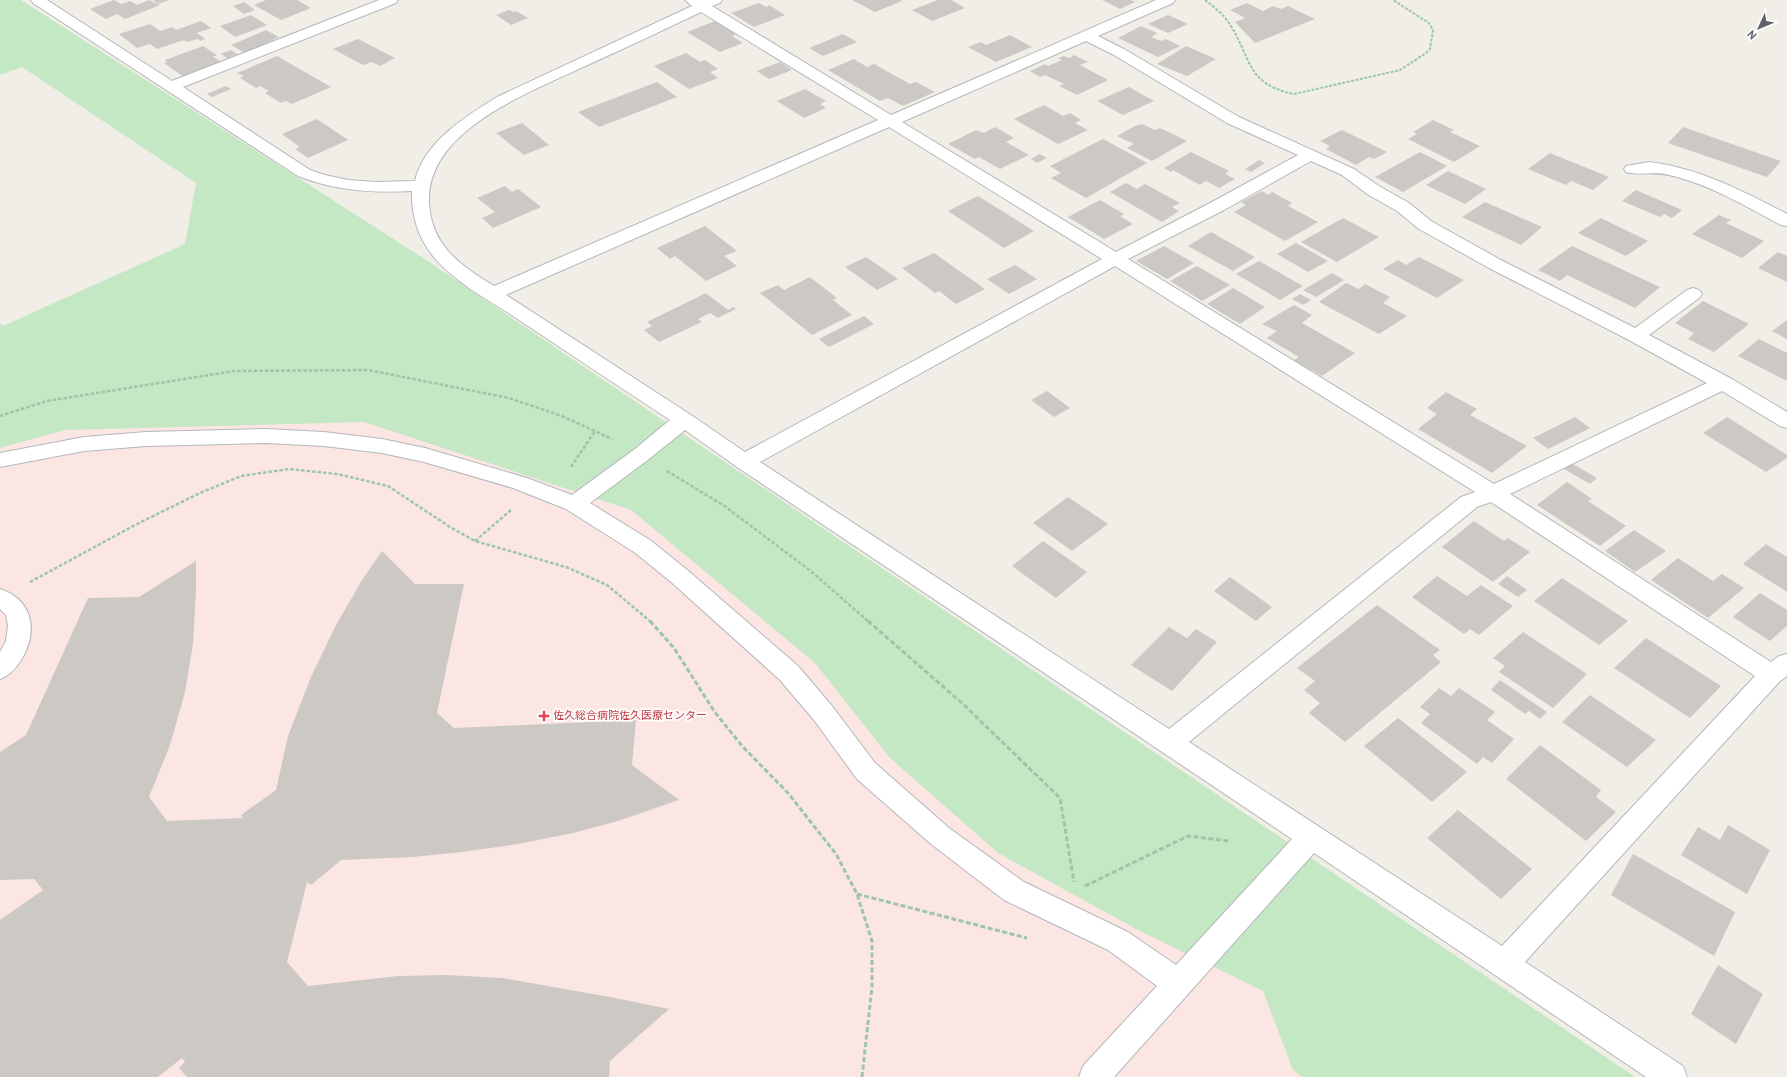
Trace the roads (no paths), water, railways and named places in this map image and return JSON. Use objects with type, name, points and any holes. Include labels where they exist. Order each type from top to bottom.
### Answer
[{"type":"street","points":[[38,0],[304,173],[319,180],[338,185],[376,188],[421,186]]},
{"type":"street","points":[[170,87],[391,0]]},
{"type":"street","points":[[492,294],[1168,0]]},
{"type":"street","points":[[1504,964],[1779,668],[890,120],[703,2],[502,100],[460,128],[434,156],[426,171],[421,186],[419,200],[422,218],[428,234],[443,257],[461,273],[684,420],[744,462],[1504,964],[1672,1077]]},
{"type":"street","points":[[1088,36],[1119,52],[1233,120],[1309,156],[1348,172],[1373,190],[1403,207],[1425,225],[1495,264],[1636,336],[1723,383],[1787,421]]},
{"type":"street","points":[[744,462],[1116,259],[1218,206],[1309,156]]},
{"type":"street","points":[[1632,169],[1643,166],[1662,168],[1685,174],[1741,198],[1787,221]]},
{"type":"street","points":[[1636,336],[1693,294]]},
{"type":"street","points":[[1170,743],[1469,502],[1493,493],[1723,383]]},
{"type":"street","points":[[574,504],[642,454],[684,420]]},
{"type":"street","points":[[0,460],[84,444],[146,439],[266,436],[324,439],[382,446],[425,455],[520,483],[574,504],[642,546],[678,575],[788,673],[823,713],[866,770],[940,836],[1014,891],[1118,941],[1179,984]]},
{"type":"street","points":[[0,598],[8,602],[18,614],[21,630],[15,649],[0,669]]},
{"type":"street","points":[[1094,1077],[1311,837]]},
{"type":"place","name":"佐久総合病院佐久医療センター","points":[[544,716]]}]
